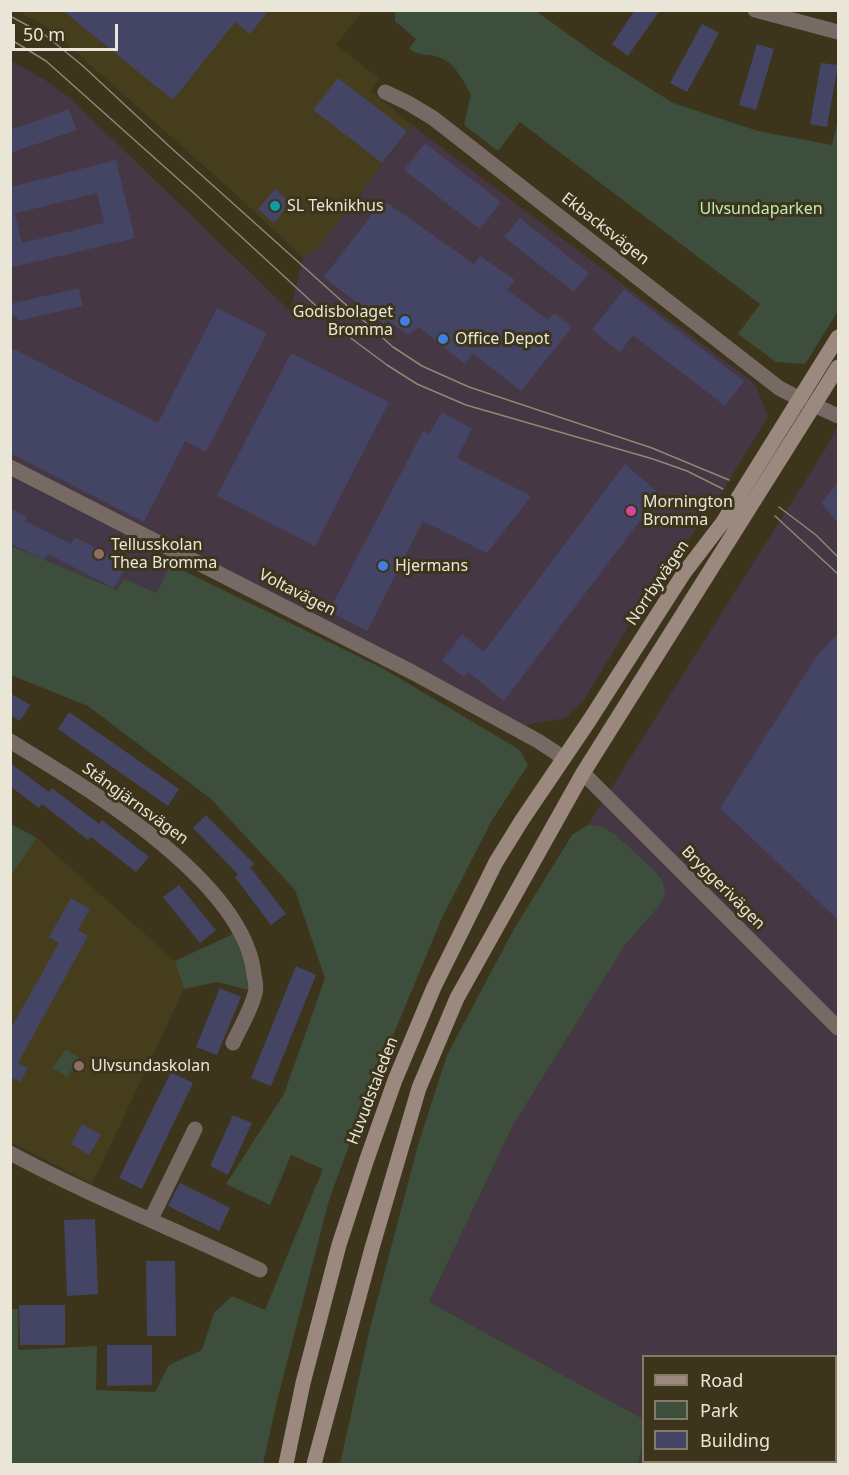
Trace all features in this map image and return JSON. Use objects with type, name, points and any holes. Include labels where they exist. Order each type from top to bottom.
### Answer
[{"type":"main road","name":"Norrbyvägen","points":[[583,773],[807,402],[838,338]]},
{"type":"main road","name":"Norrbyvägen","points":[[564,758],[684,573],[723,522],[807,402],[838,367]]},
{"type":"main road","points":[[314,1464],[419,1088],[457,998],[583,773],[564,758]]},
{"type":"main road","name":"Huvudstaleden","points":[[286,1464],[303,1383],[339,1245],[398,1072],[434,987],[496,862],[564,758]]},
{"type":"street","points":[[755,10],[838,32]]},
{"type":"street","name":"Ekbacksvägen","points":[[385,92],[433,118],[779,388],[838,416]]},
{"type":"street","name":"Voltavägen","points":[[10,467],[412,672],[538,741],[564,758]]},
{"type":"street","name":"Stångjärnsvägen","points":[[10,741],[136,823],[177,856],[214,895],[234,922],[252,957],[256,992],[233,1043]]},
{"type":"street","name":"Bryggerivägen","points":[[583,773],[838,1028]]},
{"type":"street","points":[[151,1219],[195,1129]]},
{"type":"street","points":[[10,1153],[111,1203],[151,1219],[260,1270]]},
{"type":"shaded area","points":[[18,11],[363,11],[336,44],[379,79],[371,91],[412,125],[319,247],[303,257],[50,29]]},
{"type":"shaded area","points":[[10,60],[45,80],[70,98],[290,311],[303,257],[319,247],[412,125],[755,384],[768,416],[717,500],[645,599],[584,700],[565,718],[511,728],[11,477]]},
{"type":"shaded area","points":[[838,424],[838,1464],[638,1464],[642,1446],[642,1463],[837,1463],[837,1355],[642,1355],[642,1418],[429,1302],[512,1127],[625,945],[660,905],[662,880],[655,871],[617,836],[602,826],[588,825],[829,443]]},
{"type":"shaded area","points":[[10,477],[173,558],[157,593],[124,579],[117,590],[11,546]]},
{"type":"shaded area","name":"Ulvsundaskolan","points":[[37,838],[175,961],[184,989],[92,1184],[11,1142],[11,876]]},
{"type":"green space","name":"Ulvsundaparken","points":[[395,11],[536,11],[597,55],[673,103],[758,131],[832,145],[838,119],[838,311],[805,364],[776,362],[738,334],[760,304],[520,122],[498,151],[464,125],[471,94],[462,78],[446,61],[409,49],[416,39],[395,21]]},
{"type":"green space","points":[[11,546],[117,590],[124,579],[157,593],[170,564],[382,668],[520,750],[528,765],[491,822],[441,920],[363,1108],[329,1200],[263,1464],[11,1464],[11,1309],[18,1309],[18,1350],[97,1346],[96,1390],[155,1392],[169,1365],[202,1350],[214,1313],[232,1296],[265,1310],[323,1169],[291,1155],[270,1205],[226,1184],[284,1094],[325,978],[295,890],[211,799],[88,706],[11,675]]},
{"type":"green space","points":[[11,824],[37,838],[11,876]]},
{"type":"green space","points":[[588,825],[602,826],[617,836],[655,871],[662,880],[665,892],[660,905],[625,945],[512,1127],[429,1302],[642,1418],[642,1446],[638,1464],[340,1464],[370,1328],[418,1145],[447,1055],[514,929],[572,835]]},
{"type":"green space","points":[[233,934],[245,962],[249,990],[217,982],[184,989],[175,961]]},
{"type":"green space","points":[[66,1049],[79,1058],[67,1077],[53,1068]]},
{"type":"building","points":[[62,10],[269,10],[250,34],[235,22],[173,100]]},
{"type":"building","points":[[635,10],[660,10],[628,56],[612,44]]},
{"type":"building","points":[[702,24],[719,33],[687,92],[670,83]]},
{"type":"building","points":[[757,44],[774,49],[756,110],[739,105]]},
{"type":"building","points":[[821,63],[838,65],[827,127],[810,124]]},
{"type":"building","points":[[338,78],[407,131],[382,163],[313,110]]},
{"type":"building","points":[[69,109],[77,130],[10,153],[10,130]]},
{"type":"building","points":[[425,143],[501,202],[480,229],[404,170]]},
{"type":"building","points":[[116,160],[135,238],[10,268],[10,187]],"holes":[[[97,193],[104,223],[22,243],[15,214],[13,214]]]},
{"type":"building","name":"SL Teknikhus","points":[[275,189],[291,203],[274,223],[258,209]]},
{"type":"building","points":[[383,200],[474,264],[480,256],[515,280],[507,290],[548,320],[554,313],[572,327],[521,391],[473,354],[465,364],[419,327],[408,335],[387,320],[384,324],[324,277]]},
{"type":"building","points":[[520,218],[589,273],[574,292],[504,237]]},
{"type":"building","points":[[79,288],[83,306],[18,321],[16,315],[10,316],[10,304]]},
{"type":"building","points":[[624,289],[744,381],[725,406],[633,335],[620,352],[592,330]]},
{"type":"building","points":[[217,308],[267,333],[206,452],[185,441],[144,522],[10,453],[10,347],[158,423]]},
{"type":"building","points":[[291,353],[389,402],[315,546],[217,496]]},
{"type":"building","points":[[442,412],[472,429],[457,458],[531,496],[487,553],[423,521],[367,631],[329,611],[423,431],[429,434]]},
{"type":"building","points":[[625,464],[660,494],[504,701],[468,672],[464,677],[442,661],[462,634],[484,652]]},
{"type":"building","points":[[838,482],[838,523],[821,503]]},
{"type":"building","points":[[10,508],[27,517],[25,521],[71,544],[75,537],[127,564],[114,588],[48,554],[44,560],[10,543]]},
{"type":"building","points":[[838,633],[838,920],[720,808],[816,657]]},
{"type":"building","points":[[10,693],[30,705],[20,721],[10,715]]},
{"type":"building","points":[[69,712],[179,789],[168,806],[58,729]]},
{"type":"building","points":[[10,763],[49,792],[52,788],[99,824],[102,820],[149,857],[136,872],[91,837],[88,840],[42,804],[39,808],[10,786]]},
{"type":"building","points":[[206,815],[254,864],[250,867],[286,914],[271,925],[235,877],[238,874],[193,828]]},
{"type":"building","points":[[179,885],[216,930],[200,943],[163,897]]},
{"type":"building","points":[[71,898],[90,909],[78,930],[88,936],[18,1063],[28,1068],[20,1082],[10,1077],[10,1030],[59,943],[49,937]]},
{"type":"building","points":[[296,966],[316,975],[271,1086],[251,1078]]},
{"type":"building","points":[[220,988],[241,997],[217,1055],[196,1047]]},
{"type":"building","points":[[171,1072],[193,1083],[142,1189],[119,1178]]},
{"type":"building","points":[[233,1115],[252,1123],[228,1175],[210,1166]]},
{"type":"building","points":[[82,1124],[101,1135],[89,1155],[71,1144]]},
{"type":"building","points":[[180,1183],[230,1208],[219,1231],[168,1206]]},
{"type":"building","points":[[95,1219],[98,1294],[67,1296],[64,1220]]},
{"type":"building","points":[[146,1261],[175,1261],[176,1336],[147,1336]]},
{"type":"building","points":[[19,1305],[65,1305],[65,1345],[20,1345]]},
{"type":"building","points":[[107,1345],[152,1345],[152,1385],[107,1386]]},
{"type":"tram line","points":[[10,16],[45,35],[83,66],[393,347],[422,366],[469,387],[652,448],[729,480]]},
{"type":"tram line","points":[[10,39],[46,61],[352,339],[417,384],[466,405],[653,459],[687,471],[723,489]]},
{"type":"tram line","points":[[779,507],[816,535],[838,557]]},
{"type":"tram line","points":[[775,516],[838,574]]},
{"type":"place","name":"SL Teknikhus","points":[[275,206]]},
{"type":"place","name":"Godisbolaget Bromma","points":[[405,321]]},
{"type":"place","name":"Office Depot","points":[[443,339]]},
{"type":"place","name":"Mornington Bromma","points":[[631,511]]},
{"type":"place","name":"Tellusskolan Thea Bromma","points":[[99,554]]},
{"type":"place","name":"Hjermans","points":[[383,566]]},
{"type":"place","name":"Ulvsundaskolan","points":[[79,1066]]}]
